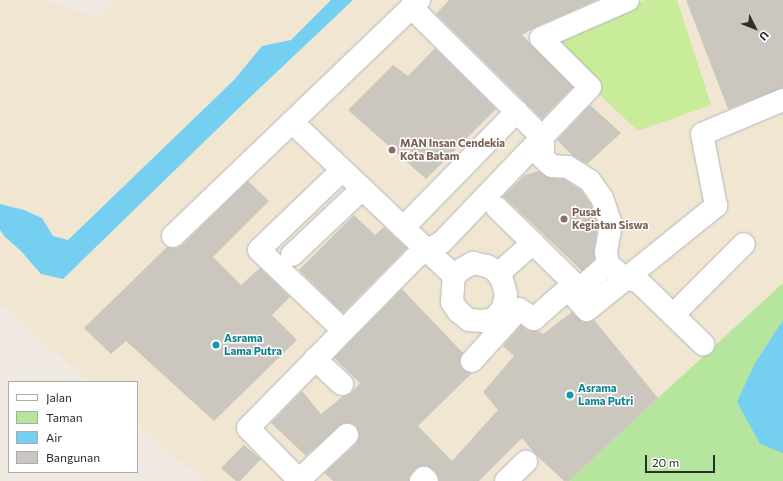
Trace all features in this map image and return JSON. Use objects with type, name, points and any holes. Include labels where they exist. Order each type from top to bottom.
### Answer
[{"type":"street","points":[[347,435],[299,480],[248,428],[416,257],[442,242],[543,138],[590,87],[541,38],[628,0]]},
{"type":"street","points":[[173,236],[415,4],[543,138],[543,158],[552,166],[568,167],[590,181],[602,198],[611,224],[606,252],[608,264],[625,279],[638,281],[703,344]]},
{"type":"street","points":[[472,362],[519,309],[534,319],[568,289],[587,310],[716,206],[702,134],[783,100]]},
{"type":"street","points":[[403,228],[517,111]]},
{"type":"street","points":[[292,122],[454,276]]},
{"type":"street","points":[[335,177],[259,250],[344,330]]},
{"type":"street","points":[[292,255],[362,189]]},
{"type":"street","points":[[497,208],[580,289],[608,264]]},
{"type":"street","points":[[498,274],[533,242]]},
{"type":"street","points":[[673,315],[744,244]]},
{"type":"street","points":[[473,263],[487,266],[498,274],[502,280],[506,294],[503,308],[494,319],[483,321],[469,320],[458,311],[452,302],[454,276],[462,269],[473,263]]},
{"type":"street","points":[[315,359],[342,384]]},
{"type":"street","points":[[506,481],[526,462]]},
{"type":"street","points":[[421,481],[424,478],[427,481]]},
{"type":"shaded area","name":"MAN Insan Cendekia Kota Batam","points":[[0,0],[43,0],[98,17],[117,0],[783,0],[783,283],[569,481],[204,481],[138,424],[138,381],[89,381],[0,304]]},
{"type":"green space","points":[[646,0],[677,0],[711,105],[638,131],[544,42]]},
{"type":"green space","points":[[783,283],[783,481],[569,481],[658,398]]},
{"type":"water","points":[[331,0],[353,0],[244,103],[63,279],[41,274],[0,230],[0,204],[24,210],[42,218],[53,236],[68,240],[234,80],[262,46],[291,40]]},
{"type":"water","points":[[783,320],[783,453],[760,444],[737,402],[754,365]]},
{"type":"building","points":[[449,0],[597,0],[536,27],[522,35],[573,87],[542,119],[436,14]]},
{"type":"building","points":[[686,0],[783,0],[783,88],[728,109]]},
{"type":"building","points":[[435,48],[496,109],[426,179],[348,110],[393,65],[408,76]]},
{"type":"building","points":[[590,105],[621,133],[587,164],[573,156],[557,140]]},
{"type":"building","points":[[538,171],[551,178],[564,179],[581,190],[591,204],[598,225],[594,250],[595,259],[582,271],[503,196],[525,175]]},
{"type":"building","name":"Asrama Lama Putra","points":[[248,181],[269,201],[213,257],[241,285],[260,268],[290,297],[272,315],[297,340],[214,421],[126,341],[111,354],[84,328],[167,247],[176,248],[182,245]]},
{"type":"building","points":[[354,215],[375,235],[384,227],[407,248],[343,313],[299,270]]},
{"type":"building","points":[[402,289],[463,353],[460,359],[460,365],[464,370],[472,373],[418,426],[452,461],[498,410],[483,392],[514,356],[503,346],[521,325],[527,330],[538,331],[543,334],[572,312],[583,322],[594,320],[658,398],[569,481],[564,481],[536,455],[522,438],[479,481],[439,481],[436,472],[427,466],[420,466],[415,469],[409,477],[409,481],[333,481],[324,473],[356,444],[359,438],[359,433],[356,426],[350,423],[345,423],[339,426],[306,456],[271,423],[302,391],[321,414],[343,396],[351,393],[360,383],[334,358]]},
{"type":"building","points":[[244,445],[261,459],[240,481],[236,481],[221,468]]},
{"type":"place","name":"MAN Insan Cendekia Kota Batam","points":[[392,150]]},
{"type":"place","name":"Pusat Kegiatan Siswa","points":[[564,219]]},
{"type":"place","name":"Asrama Lama Putra","points":[[216,345]]},
{"type":"place","name":"Asrama Lama Putri","points":[[570,395]]}]
